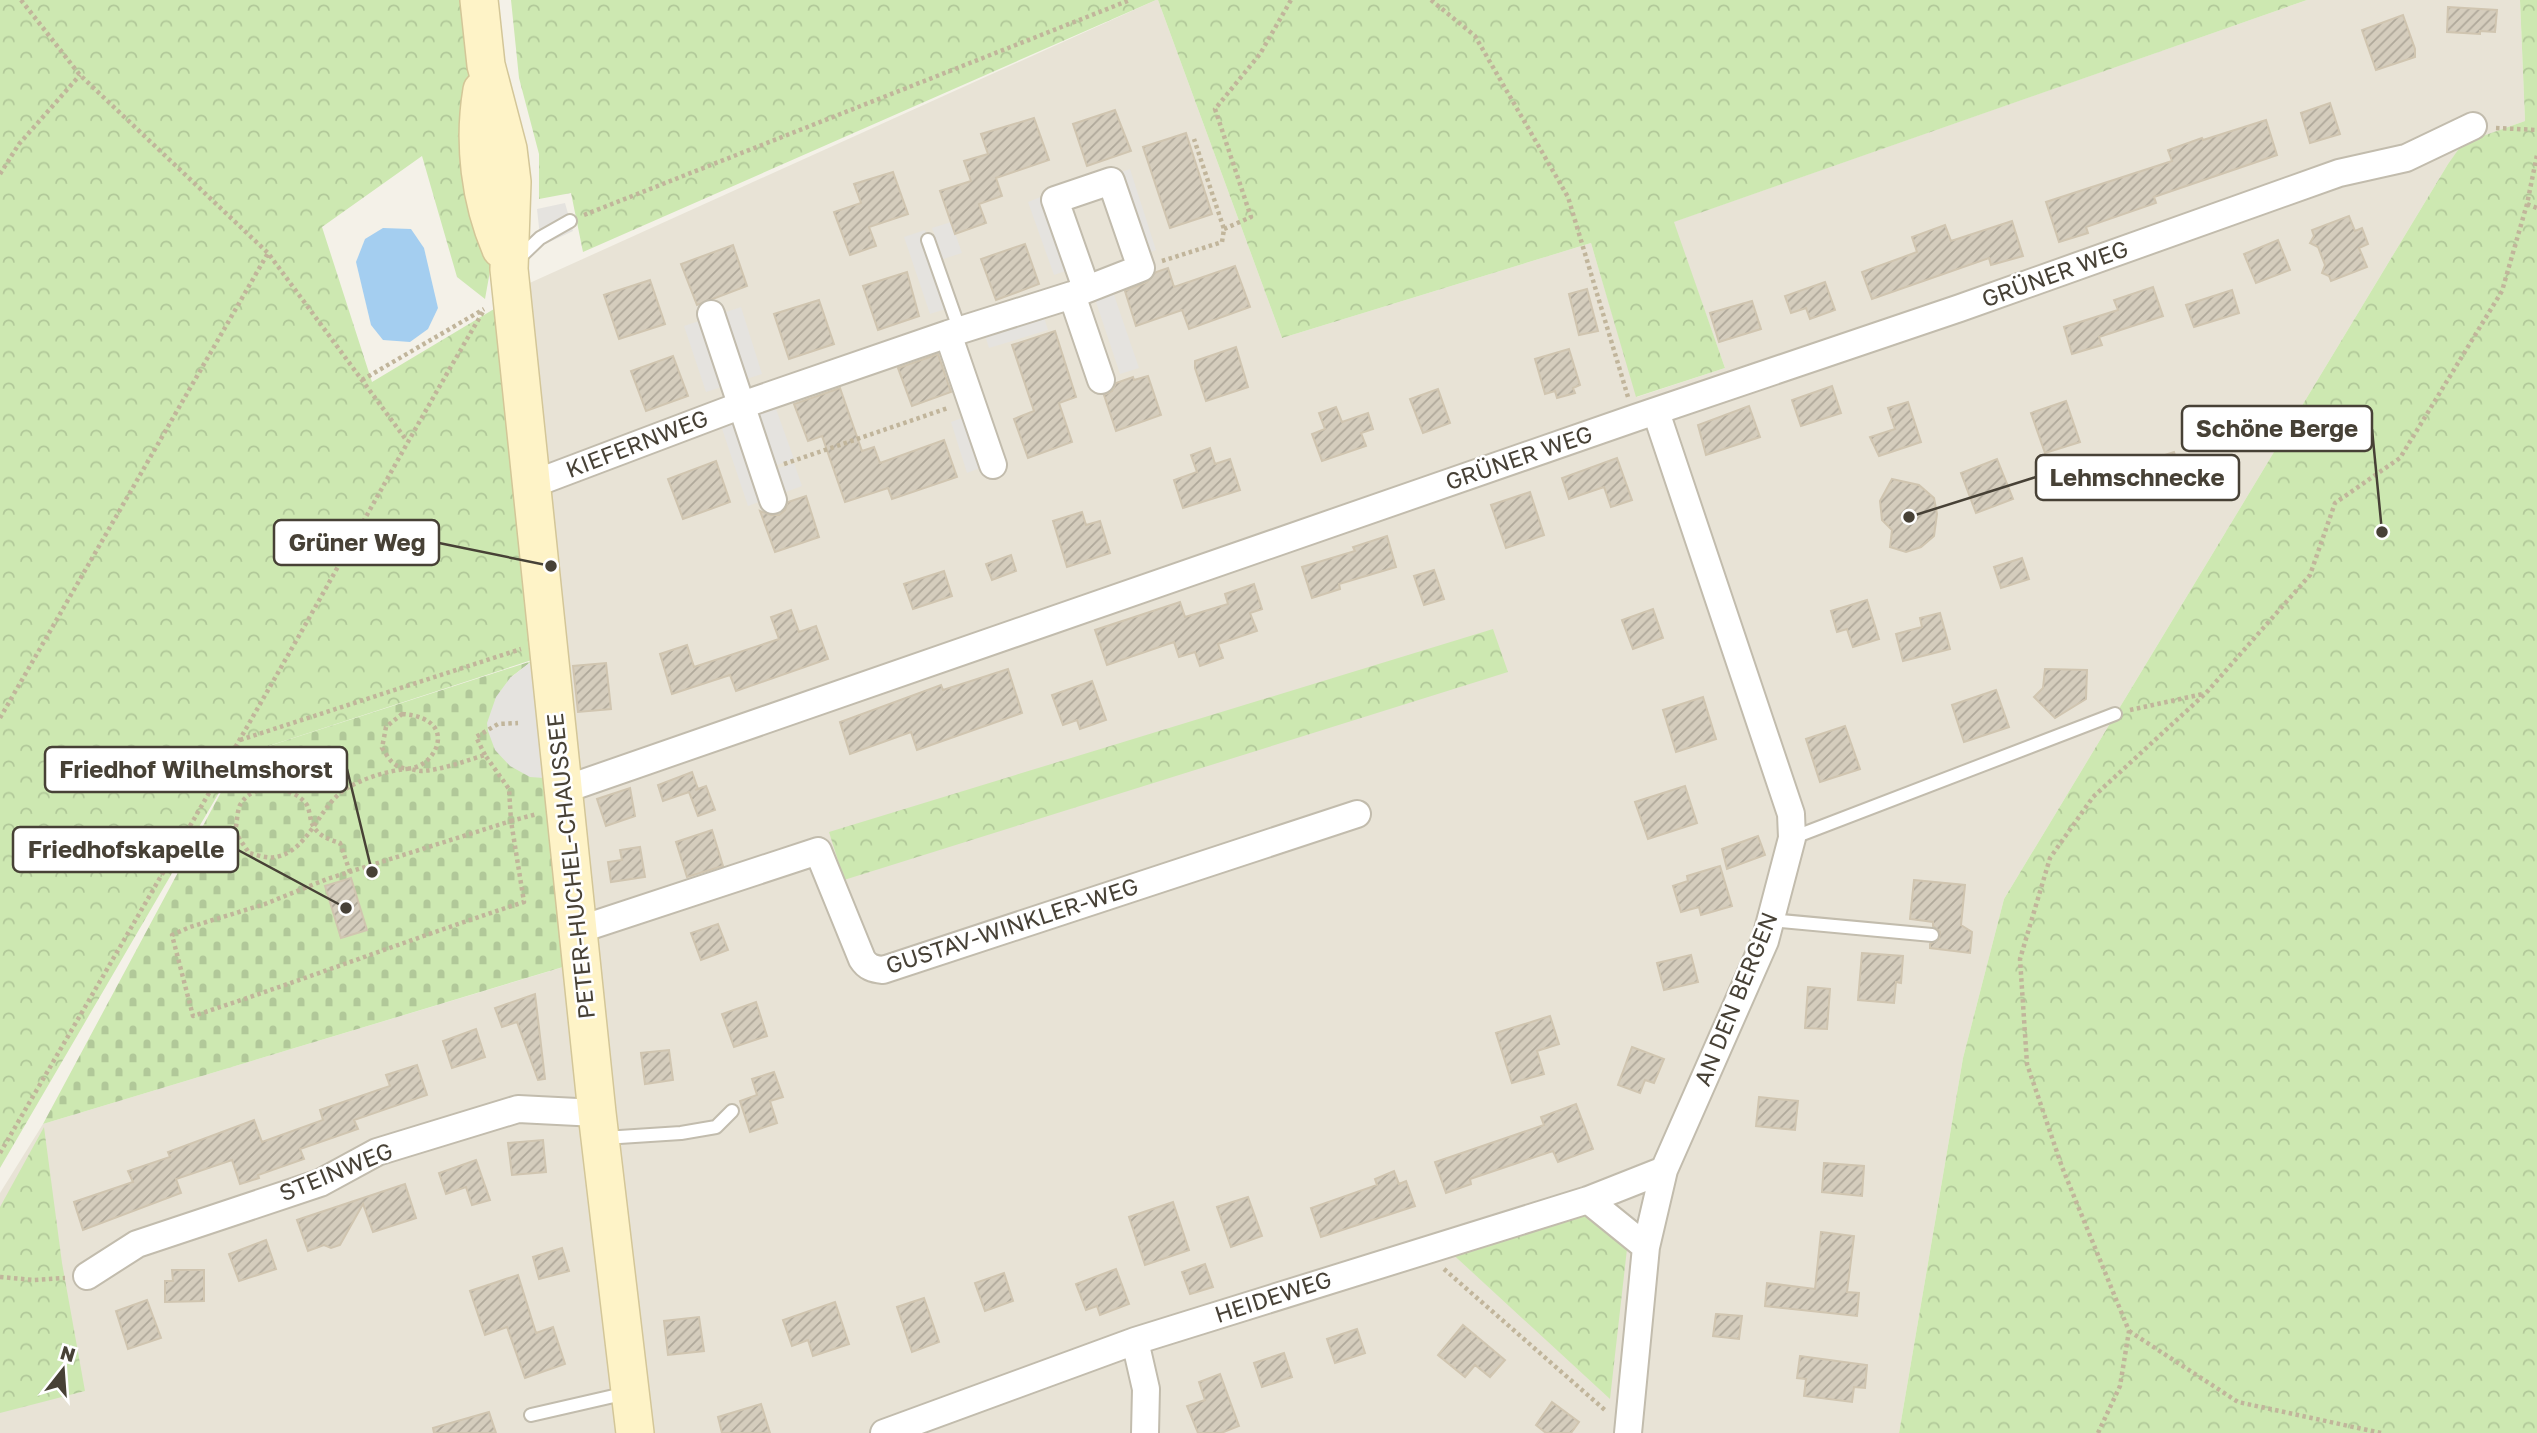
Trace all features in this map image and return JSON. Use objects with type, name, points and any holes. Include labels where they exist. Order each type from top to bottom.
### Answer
[{"type":"street","name":"PETER-HUCHEL-CHAUSSEE","points":[[479,0],[486,65],[508,149],[512,182],[511,284],[599,1125],[635,1433]]},
{"type":"street","name":"GRÜNER WEG","points":[[564,798],[1645,415],[1960,308],[2339,173],[2406,158],[2473,126]]},
{"type":"street","points":[[1101,380],[1055,200],[1111,181],[1141,268]]},
{"type":"street","name":"KIEFERNWEG","points":[[533,484],[742,405],[1141,268]]},
{"type":"street","points":[[711,314],[773,500]]},
{"type":"street","points":[[954,332],[971,400],[993,466]]},
{"type":"street","name":"AN DEN BERGEN","points":[[1628,1432],[1646,1247],[1664,1170],[1765,942],[1792,838],[1791,814],[1645,415]]},
{"type":"street","name":"GUSTAV-WINKLER-WEG","points":[[578,930],[818,851],[862,959],[873,969],[883,970],[1357,814]]},
{"type":"street","name":"STEINWEG","points":[[87,1276],[137,1244],[320,1183],[377,1152],[518,1109],[599,1125]]},
{"type":"street","name":"HEIDEWEG","points":[[884,1433],[1135,1340],[1588,1200],[1664,1170]]},
{"type":"street","points":[[1588,1200],[1646,1247]]},
{"type":"street","points":[[1135,1340],[1146,1389],[1145,1433]]},
{"type":"lane","points":[[511,284],[540,238],[570,221]]},
{"type":"lane","points":[[928,240],[954,332]]},
{"type":"lane","points":[[1792,838],[2115,714]]},
{"type":"lane","points":[[1771,920],[1931,935]]},
{"type":"lane","points":[[599,1125],[681,1133],[716,1127],[732,1111]]},
{"type":"lane","points":[[531,1415],[630,1392]]},
{"type":"path","points":[[21,0],[80,75],[268,253],[407,441]]},
{"type":"path","points":[[570,221],[1130,0]]},
{"type":"path","points":[[1224,229],[1251,217],[1215,110],[1260,54],[1291,0]]},
{"type":"path","points":[[1431,0],[1475,36],[1568,197],[1645,415]]},
{"type":"path","points":[[0,174],[19,144],[80,75]]},
{"type":"path","points":[[2473,126],[2537,130]]},
{"type":"path","points":[[1141,268],[1222,242],[1224,229],[1194,139]]},
{"type":"path","points":[[2098,1433],[2120,1386],[2129,1331],[2062,1167],[2027,1064],[2020,959],[2050,858],[2093,797],[2206,693],[2310,575],[2335,503],[2400,458],[2502,291],[2527,204],[2537,155]]},
{"type":"path","points":[[2527,204],[2537,208]]},
{"type":"path","points":[[0,718],[268,253]]},
{"type":"path","points":[[0,1153],[239,740],[484,308],[362,380]]},
{"type":"path","points":[[764,471],[971,400]]},
{"type":"path","points":[[239,740],[548,640]]},
{"type":"path","points":[[2115,714],[2206,693]]},
{"type":"path","points":[[350,872],[340,843],[324,838],[313,826],[307,806],[295,794],[274,788],[254,791],[240,805],[235,832],[249,853],[275,858],[293,849],[313,826],[339,793],[349,786],[375,776],[408,768],[423,764],[433,755],[438,741],[435,726],[421,715],[402,714],[386,727],[382,748],[393,764],[408,768],[420,771],[485,755]]},
{"type":"path","points":[[518,723],[498,724],[476,737],[509,789],[511,821],[524,902],[413,938],[295,983],[193,1016],[172,935],[265,904],[327,879],[511,821],[564,798]]},
{"type":"path","points":[[1422,1250],[1628,1432]]},
{"type":"path","points":[[0,1277],[34,1280],[87,1276]]},
{"type":"path","points":[[2129,1331],[2238,1402],[2381,1433]]},
{"type":"shaded area","points":[[1156,0],[1282,338],[1591,243],[1637,397],[1725,368],[1673,222],[2307,0],[2520,0],[2525,121],[2464,143],[2448,164],[2004,899],[1963,1058],[1899,1433],[0,1433],[0,1193],[43,1124],[600,956],[523,286]]},
{"type":"shaded area","points":[[1130,169],[1156,250],[1137,257],[1110,176]]},
{"type":"shaded area","points":[[1048,194],[1074,268],[1054,275],[1028,202]]},
{"type":"shaded area","points":[[565,203],[573,231],[541,246],[537,209]]},
{"type":"shaded area","points":[[951,222],[962,253],[943,259],[932,228]]},
{"type":"shaded area","points":[[925,230],[952,307],[930,314],[904,237]]},
{"type":"shaded area","points":[[1113,292],[1139,368],[1120,374],[1095,299]]},
{"type":"shaded area","points":[[741,307],[762,374],[706,392],[684,326]]},
{"type":"shaded area","points":[[1042,311],[1048,330],[989,348],[983,329]]},
{"type":"shaded area","points":[[771,395],[794,459],[763,470],[764,473],[794,463],[802,486],[748,506],[717,414]]},
{"type":"shaded area","points":[[975,413],[993,463],[967,473],[951,422]]},
{"type":"shaded area","points":[[532,661],[558,779],[530,777],[510,766],[495,750],[488,731],[487,723],[496,697],[510,678]]},
{"type":"green space","points":[[0,0],[462,0],[470,63],[464,162],[492,260],[485,299],[457,277],[422,156],[322,227],[372,382],[494,309],[506,294],[541,657],[241,755],[0,1168]]},
{"type":"green space","points":[[511,0],[1156,0],[583,252],[571,193],[539,199],[539,154],[519,78]]},
{"type":"green space","points":[[1158,0],[2307,0],[1674,222],[1725,368],[1636,397],[1591,243],[1282,338]]},
{"type":"green space","points":[[2520,0],[2537,0],[2537,1433],[1899,1433],[1963,1058],[2004,899],[2448,164],[2463,143],[2525,121]]},
{"type":"green space","points":[[1493,629],[1508,672],[844,880],[829,832]]},
{"type":"green space","points":[[532,661],[510,678],[558,779],[573,964],[43,1124],[241,755]]},
{"type":"green space","points":[[44,1127],[62,1263],[85,1391],[0,1413],[0,1207]]},
{"type":"green space","points":[[1583,1215],[1627,1249],[1610,1399],[1446,1248]]},
{"type":"water","points":[[383,228],[411,229],[424,248],[438,308],[428,329],[410,342],[383,340],[371,325],[356,262],[365,239]]},
{"type":"building","points":[[2448,7],[2497,10],[2495,32],[2447,32]]},
{"type":"building","points":[[2403,15],[2415,49],[2415,57],[2376,70],[2362,30]]},
{"type":"building","points":[[2330,103],[2340,134],[2310,143],[2301,113]]},
{"type":"building","points":[[1115,110],[1131,151],[1087,166],[1073,124]]},
{"type":"building","points":[[1034,118],[1049,160],[996,178],[1002,196],[979,204],[986,223],[955,234],[940,191],[971,181],[964,161],[988,154],[981,134]]},
{"type":"building","points":[[2266,120],[2277,155],[2154,197],[2156,203],[2086,227],[2088,233],[2059,242],[2046,202],[2172,161],[2168,150]]},
{"type":"building","points":[[1186,133],[1212,214],[1170,228],[1143,147]]},
{"type":"building","points":[[893,172],[908,214],[869,227],[876,246],[850,255],[834,212],[861,203],[854,184]]},
{"type":"building","points":[[2349,216],[2355,231],[2362,228],[2368,244],[2359,248],[2367,267],[2331,281],[2329,276],[2322,273],[2325,265],[2318,247],[2310,243],[2314,236],[2312,230]]},
{"type":"building","points":[[2012,221],[2023,256],[1991,265],[1989,258],[1872,299],[1862,272],[1917,252],[1912,237],[1945,225],[1951,241]]},
{"type":"building","points":[[2278,240],[2290,270],[2256,283],[2244,254]]},
{"type":"building","points":[[1025,244],[1039,284],[996,300],[981,259]]},
{"type":"building","points":[[733,245],[747,286],[697,305],[681,264]]},
{"type":"building","points":[[1235,266],[1250,307],[1189,329],[1182,310],[1136,326],[1125,291],[1147,282],[1156,272],[1168,268],[1174,287]]},
{"type":"building","points":[[907,272],[919,316],[878,330],[863,286]]},
{"type":"building","points":[[650,280],[665,324],[619,339],[604,295]]},
{"type":"building","points":[[1825,282],[1835,310],[1810,319],[1806,308],[1791,313],[1785,296]]},
{"type":"building","points":[[2153,287],[2163,316],[2099,337],[2102,345],[2072,354],[2064,327],[2118,310],[2114,300]]},
{"type":"building","points":[[1587,289],[1598,331],[1579,335],[1569,294]]},
{"type":"building","points":[[2232,290],[2239,313],[2194,327],[2186,305]]},
{"type":"building","points":[[819,300],[834,344],[789,359],[774,314]]},
{"type":"building","points":[[1752,301],[1761,329],[1719,342],[1710,313]]},
{"type":"building","points":[[1055,331],[1076,397],[1059,403],[1072,442],[1028,458],[1014,419],[1034,411],[1012,345]]},
{"type":"building","points":[[1236,347],[1248,387],[1206,401],[1195,361]]},
{"type":"building","points":[[1569,349],[1580,385],[1573,388],[1575,393],[1557,398],[1555,391],[1545,394],[1535,359]]},
{"type":"building","points":[[938,354],[951,392],[912,406],[898,368]]},
{"type":"building","points":[[673,356],[688,396],[646,411],[631,371]]},
{"type":"building","points":[[1148,376],[1161,415],[1116,431],[1104,395],[1112,391],[1116,383],[1133,377],[1134,380]]},
{"type":"building","points":[[1832,386],[1841,413],[1801,426],[1792,400]]},
{"type":"building","points":[[840,388],[862,451],[874,447],[880,463],[944,440],[957,477],[892,499],[888,488],[845,502],[822,436],[808,441],[794,404]]},
{"type":"building","points":[[1438,389],[1450,423],[1423,433],[1410,399]]},
{"type":"building","points":[[2066,401],[2080,442],[2045,453],[2031,413]]},
{"type":"building","points":[[1908,402],[1921,442],[1879,456],[1870,437],[1895,429],[1888,408]]},
{"type":"building","points":[[1749,406],[1760,437],[1706,455],[1698,425]]},
{"type":"building","points":[[1336,407],[1342,422],[1368,413],[1373,429],[1361,433],[1366,446],[1322,461],[1312,434],[1325,429],[1319,413]]},
{"type":"building","points":[[1210,448],[1215,464],[1230,459],[1240,490],[1183,508],[1174,480],[1197,472],[1191,455]]},
{"type":"building","points":[[2174,452],[2182,477],[2155,486],[2147,461]]},
{"type":"building","points":[[1617,458],[1632,500],[1611,507],[1604,487],[1569,499],[1562,478]]},
{"type":"building","points":[[1997,459],[2013,499],[1976,513],[1961,473]]},
{"type":"building","points":[[716,461],[730,502],[683,519],[668,479]]},
{"type":"building","points":[[1892,479],[1919,485],[1934,498],[1937,514],[1934,536],[1921,547],[1906,552],[1890,547],[1892,530],[1882,520],[1880,501]]},
{"type":"building","points":[[1530,492],[1544,535],[1506,548],[1491,505]]},
{"type":"building","points":[[806,496],[819,537],[775,552],[760,511],[779,515],[788,502]]},
{"type":"building","points":[[1082,512],[1086,525],[1100,521],[1110,553],[1067,567],[1053,521]]},
{"type":"building","points":[[1387,536],[1396,567],[1339,584],[1340,589],[1312,598],[1302,567],[1355,551],[1353,547]]},
{"type":"building","points":[[1011,555],[1016,571],[992,580],[986,564]]},
{"type":"building","points":[[2022,558],[2029,579],[2001,588],[1994,567]]},
{"type":"building","points":[[1434,570],[1444,599],[1424,605],[1414,576]]},
{"type":"building","points":[[944,571],[952,596],[913,609],[904,584]]},
{"type":"building","points":[[1254,584],[1262,609],[1250,613],[1257,631],[1218,644],[1223,658],[1200,666],[1195,652],[1179,657],[1174,642],[1107,665],[1095,630],[1180,602],[1185,617],[1228,604],[1225,594]]},
{"type":"building","points":[[1867,600],[1879,639],[1853,647],[1847,629],[1837,632],[1831,611]]},
{"type":"building","points":[[1653,609],[1663,638],[1633,649],[1622,620]]},
{"type":"building","points":[[791,610],[799,632],[816,626],[828,659],[736,691],[730,675],[672,694],[660,654],[687,645],[694,667],[779,639],[771,617]]},
{"type":"building","points":[[1940,613],[1950,649],[1903,661],[1896,634],[1922,627],[1920,618]]},
{"type":"building","points":[[606,663],[611,709],[578,712],[573,666]]},
{"type":"building","points":[[1008,669],[1022,713],[917,750],[911,732],[850,754],[840,722],[941,685],[943,690]]},
{"type":"building","points":[[2045,669],[2087,670],[2086,699],[2055,718],[2034,697],[2043,688]]},
{"type":"building","points":[[1092,681],[1106,720],[1080,729],[1077,720],[1063,725],[1052,695]]},
{"type":"building","points":[[1996,690],[2009,727],[1964,742],[1952,705]]},
{"type":"building","points":[[1703,697],[1716,739],[1676,752],[1663,710]]},
{"type":"building","points":[[1845,726],[1860,769],[1820,782],[1806,739]]},
{"type":"building","points":[[692,772],[698,789],[706,786],[715,810],[698,816],[689,792],[663,801],[658,785]]},
{"type":"building","points":[[1685,786],[1697,823],[1648,839],[1635,802]]},
{"type":"building","points":[[630,788],[635,816],[606,826],[597,799]]},
{"type":"building","points":[[712,830],[723,866],[687,877],[676,842]]},
{"type":"building","points":[[1758,836],[1765,855],[1727,869],[1722,849]]},
{"type":"building","points":[[640,847],[645,877],[611,882],[608,862],[622,860],[620,850]]},
{"type":"building","points":[[1720,866],[1732,906],[1701,915],[1699,907],[1681,912],[1673,886],[1688,881],[1687,876]]},
{"type":"building","points":[[351,878],[367,930],[341,938],[325,886]]},
{"type":"building","points":[[1914,880],[1965,885],[1961,925],[1972,932],[1970,953],[1930,948],[1930,944],[1939,939],[1940,932],[1933,926],[1933,922],[1910,919]]},
{"type":"building","points":[[718,924],[728,950],[701,960],[691,933]]},
{"type":"building","points":[[1862,953],[1903,956],[1901,983],[1896,982],[1894,1003],[1858,1000]]},
{"type":"building","points":[[1691,955],[1698,982],[1664,990],[1657,963]]},
{"type":"building","points":[[1808,987],[1830,989],[1827,1029],[1805,1028]]},
{"type":"building","points":[[535,994],[545,1079],[538,1080],[517,1022],[502,1027],[495,1008]]},
{"type":"building","points":[[756,1002],[767,1036],[734,1047],[722,1014]]},
{"type":"building","points":[[1550,1016],[1559,1044],[1537,1051],[1544,1074],[1512,1083],[1496,1033]]},
{"type":"building","points":[[476,1029],[485,1057],[452,1068],[443,1041]]},
{"type":"building","points":[[1632,1047],[1664,1059],[1654,1083],[1645,1080],[1640,1093],[1618,1085]]},
{"type":"building","points":[[669,1050],[673,1080],[645,1084],[641,1053]]},
{"type":"building","points":[[417,1065],[427,1095],[354,1120],[358,1129],[300,1149],[304,1159],[240,1184],[232,1160],[176,1179],[181,1193],[83,1230],[74,1202],[133,1182],[128,1171],[170,1157],[168,1152],[254,1120],[262,1142],[323,1120],[320,1110],[390,1086],[386,1075]]},
{"type":"building","points":[[774,1072],[783,1097],[770,1101],[777,1123],[750,1132],[740,1101],[757,1095],[752,1079]]},
{"type":"building","points":[[1759,1097],[1798,1101],[1795,1130],[1756,1126]]},
{"type":"building","points":[[1576,1104],[1593,1149],[1558,1162],[1553,1151],[1470,1179],[1471,1184],[1446,1193],[1435,1162],[1544,1125],[1541,1117]]},
{"type":"building","points":[[543,1140],[546,1172],[512,1175],[508,1143]]},
{"type":"building","points":[[476,1160],[490,1200],[472,1205],[466,1187],[446,1194],[439,1173]]},
{"type":"building","points":[[1824,1163],[1864,1166],[1862,1196],[1822,1192]]},
{"type":"building","points":[[1394,1171],[1399,1184],[1406,1181],[1415,1206],[1321,1237],[1311,1208],[1377,1185],[1375,1179]]},
{"type":"building","points":[[405,1184],[416,1218],[373,1232],[363,1204],[340,1245],[331,1248],[324,1245],[308,1251],[297,1220]]},
{"type":"building","points":[[1248,1197],[1262,1236],[1231,1247],[1217,1207]]},
{"type":"building","points":[[1173,1202],[1189,1250],[1145,1265],[1129,1217]]},
{"type":"building","points":[[1821,1232],[1854,1236],[1847,1292],[1859,1293],[1857,1316],[1765,1306],[1767,1283],[1815,1289]]},
{"type":"building","points":[[266,1240],[276,1269],[239,1281],[229,1254]]},
{"type":"building","points":[[562,1248],[569,1271],[539,1279],[533,1257]]},
{"type":"building","points":[[1205,1264],[1213,1287],[1190,1294],[1182,1272]]},
{"type":"building","points":[[1116,1269],[1129,1304],[1100,1315],[1097,1306],[1086,1310],[1076,1284]]},
{"type":"building","points":[[172,1270],[204,1270],[204,1301],[165,1302],[165,1281],[173,1281]]},
{"type":"building","points":[[1004,1273],[1013,1301],[985,1311],[975,1283]]},
{"type":"building","points":[[518,1275],[536,1333],[553,1327],[565,1364],[525,1378],[507,1327],[485,1335],[470,1291]]},
{"type":"building","points":[[924,1298],[939,1342],[912,1352],[897,1307]]},
{"type":"building","points":[[147,1300],[161,1338],[128,1349],[116,1311]]},
{"type":"building","points":[[835,1302],[849,1344],[813,1356],[808,1340],[792,1346],[783,1320]]},
{"type":"building","points":[[1716,1314],[1742,1316],[1739,1339],[1713,1336]]},
{"type":"building","points":[[699,1317],[704,1351],[668,1355],[664,1321]]},
{"type":"building","points":[[1463,1325],[1505,1360],[1490,1377],[1475,1365],[1465,1377],[1438,1355]]},
{"type":"building","points":[[1357,1329],[1365,1353],[1335,1363],[1327,1339]]},
{"type":"building","points":[[1284,1353],[1292,1377],[1262,1387],[1254,1363]]},
{"type":"building","points":[[1800,1356],[1867,1365],[1865,1388],[1854,1387],[1852,1402],[1804,1396],[1806,1379],[1797,1378]]},
{"type":"building","points":[[1220,1374],[1239,1426],[1221,1433],[1198,1433],[1187,1406],[1205,1400],[1199,1382]]},
{"type":"building","points":[[1552,1402],[1579,1422],[1571,1433],[1546,1433],[1536,1425]]},
{"type":"building","points":[[761,1404],[770,1433],[722,1433],[718,1417]]},
{"type":"building","points":[[489,1412],[496,1433],[434,1433],[433,1428]]},
{"type":"place","name":"Lehmschnecke","points":[[1909,517]]},
{"type":"place","name":"Schöne Berge","points":[[2382,532]]},
{"type":"place","name":"Grüner Weg","points":[[551,566]]},
{"type":"place","name":"Friedhof Wilhelmshorst","points":[[372,872]]},
{"type":"place","name":"Friedhofskapelle","points":[[346,908]]}]
